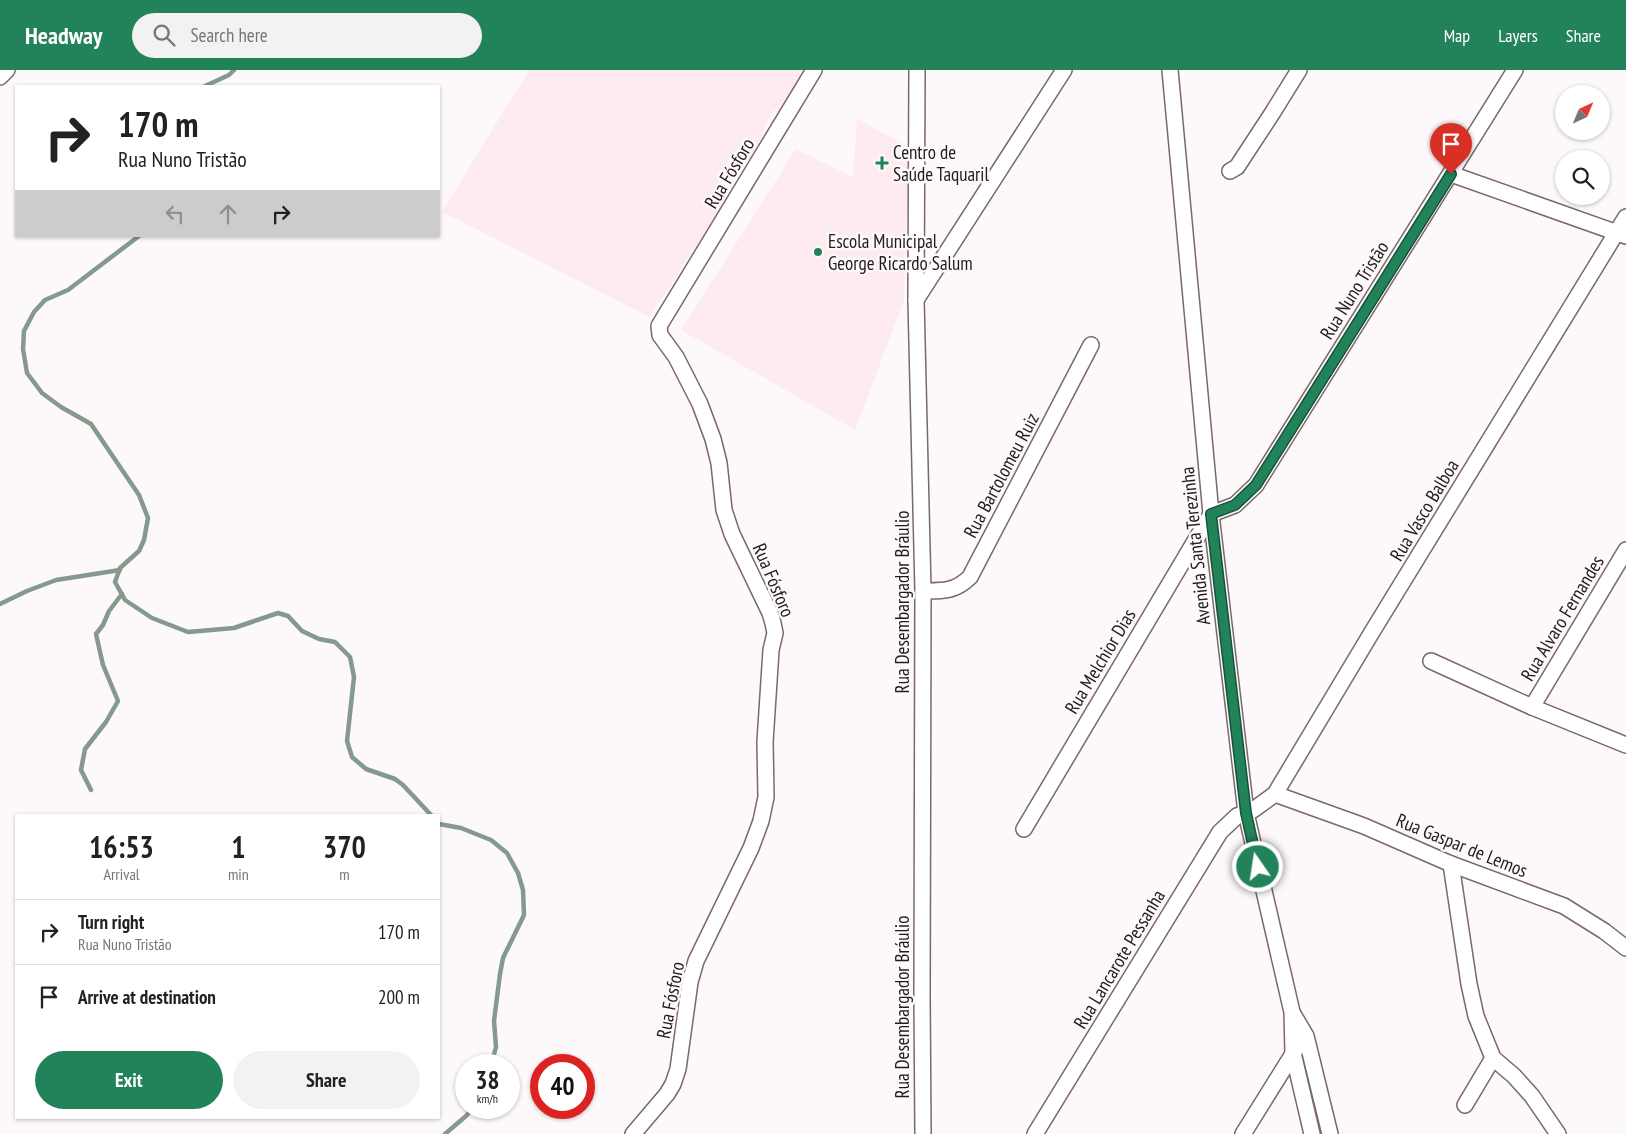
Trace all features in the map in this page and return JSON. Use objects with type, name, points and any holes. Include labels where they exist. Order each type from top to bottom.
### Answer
[{"type":"street","points":[[0,77],[7,70]]},
{"type":"street","name":"Rua Fósforo","points":[[632,1134],[667,1094],[673,1084],[678,1069],[690,982],[696,961],[751,848],[761,821],[766,797],[765,742],[771,650],[774,633],[774,623],[770,613],[732,534],[724,510],[719,463],[713,439],[700,404],[676,357],[660,335],[659,326],[814,70]]},
{"type":"street","name":"Rua Desembargador Bráulio","points":[[917,70],[916,300],[923,591],[923,1134]]},
{"type":"street","points":[[916,300],[1064,70]]},
{"type":"street","name":"Avenida Santa Terezinha","points":[[1170,70],[1211,514],[1246,813],[1292,1012],[1293,1053],[1312,1134]]},
{"type":"street","points":[[1230,171],[1237,167],[1299,70]]},
{"type":"street","name":"Rua Nuno Tristão","points":[[1211,514],[1235,505],[1256,485],[1514,70]]},
{"type":"street","points":[[1451,174],[1621,234]]},
{"type":"street","name":"Rua Vasco Balboa","points":[[1246,813],[1260,806],[1275,794],[1372,632],[1621,234],[1626,217]]},
{"type":"street","name":"Rua Bartolomeu Ruiz","points":[[923,591],[943,591],[958,588],[970,577],[1091,345]]},
{"type":"street","name":"Rua Melchior Dias","points":[[1024,829],[1211,514]]},
{"type":"street","name":"Rua Alvaro Fernandes","points":[[1532,707],[1626,550]]},
{"type":"street","points":[[1431,661],[1532,707],[1626,744]]},
{"type":"street","name":"Rua Gaspar de Lemos","points":[[1275,794],[1364,826],[1451,864],[1564,906],[1592,922],[1626,948]]},
{"type":"street","name":"Rua Lancarote Pessanha","points":[[1035,1134],[1220,832],[1237,816],[1246,813]]},
{"type":"street","points":[[1451,864],[1469,984],[1476,1016],[1493,1058],[1514,1076],[1532,1096],[1558,1134]]},
{"type":"street","name":"Avenida Santa Terezinha","points":[[1292,1012],[1306,1036],[1330,1134]]},
{"type":"street","points":[[1243,1134],[1293,1053],[1306,1036]]},
{"type":"street","points":[[1465,1105],[1493,1058]]},
{"type":"shaded area","points":[[529,70],[809,70],[786,107],[773,111],[750,159],[729,158],[718,180],[726,200],[650,317],[442,212]]},
{"type":"shaded area","name":"Escola Municipal George Ricardo Salum","points":[[857,119],[911,148],[904,300],[855,430],[681,330],[796,149],[853,177]]},
{"type":"waterway","points":[[207,85],[229,75],[234,70]]},
{"type":"waterway","points":[[138,237],[68,290],[45,300],[34,312],[24,331],[23,349],[27,373],[42,393],[61,407],[91,424],[139,495],[148,518],[144,540],[139,551],[120,568],[115,582],[125,600],[152,618],[188,632],[234,628],[278,613],[288,616],[302,631],[319,639],[335,642],[350,657],[354,677],[347,741],[352,757],[366,769],[395,779],[430,814]]},
{"type":"waterway","points":[[0,604],[56,580],[120,570]]},
{"type":"waterway","points":[[91,790],[81,770],[85,749],[106,722],[118,701],[103,665],[96,634],[103,625],[109,611],[122,594]]},
{"type":"waterway","points":[[440,824],[461,828],[491,840],[507,853],[518,873],[523,890],[524,915],[503,958],[500,974],[494,1021],[496,1047],[494,1054]]},
{"type":"waterway","points":[[445,1134],[462,1119]]},
{"type":"place","name":"Centro de Saúde Taquaril","points":[[882,163]]},
{"type":"place","name":"Escola Municipal George Ricardo Salum","points":[[818,252]]},
{"type":"route","points":[[1258,867],[1246,813],[1211,514],[1235,505],[1256,485],[1451,174]]}]
